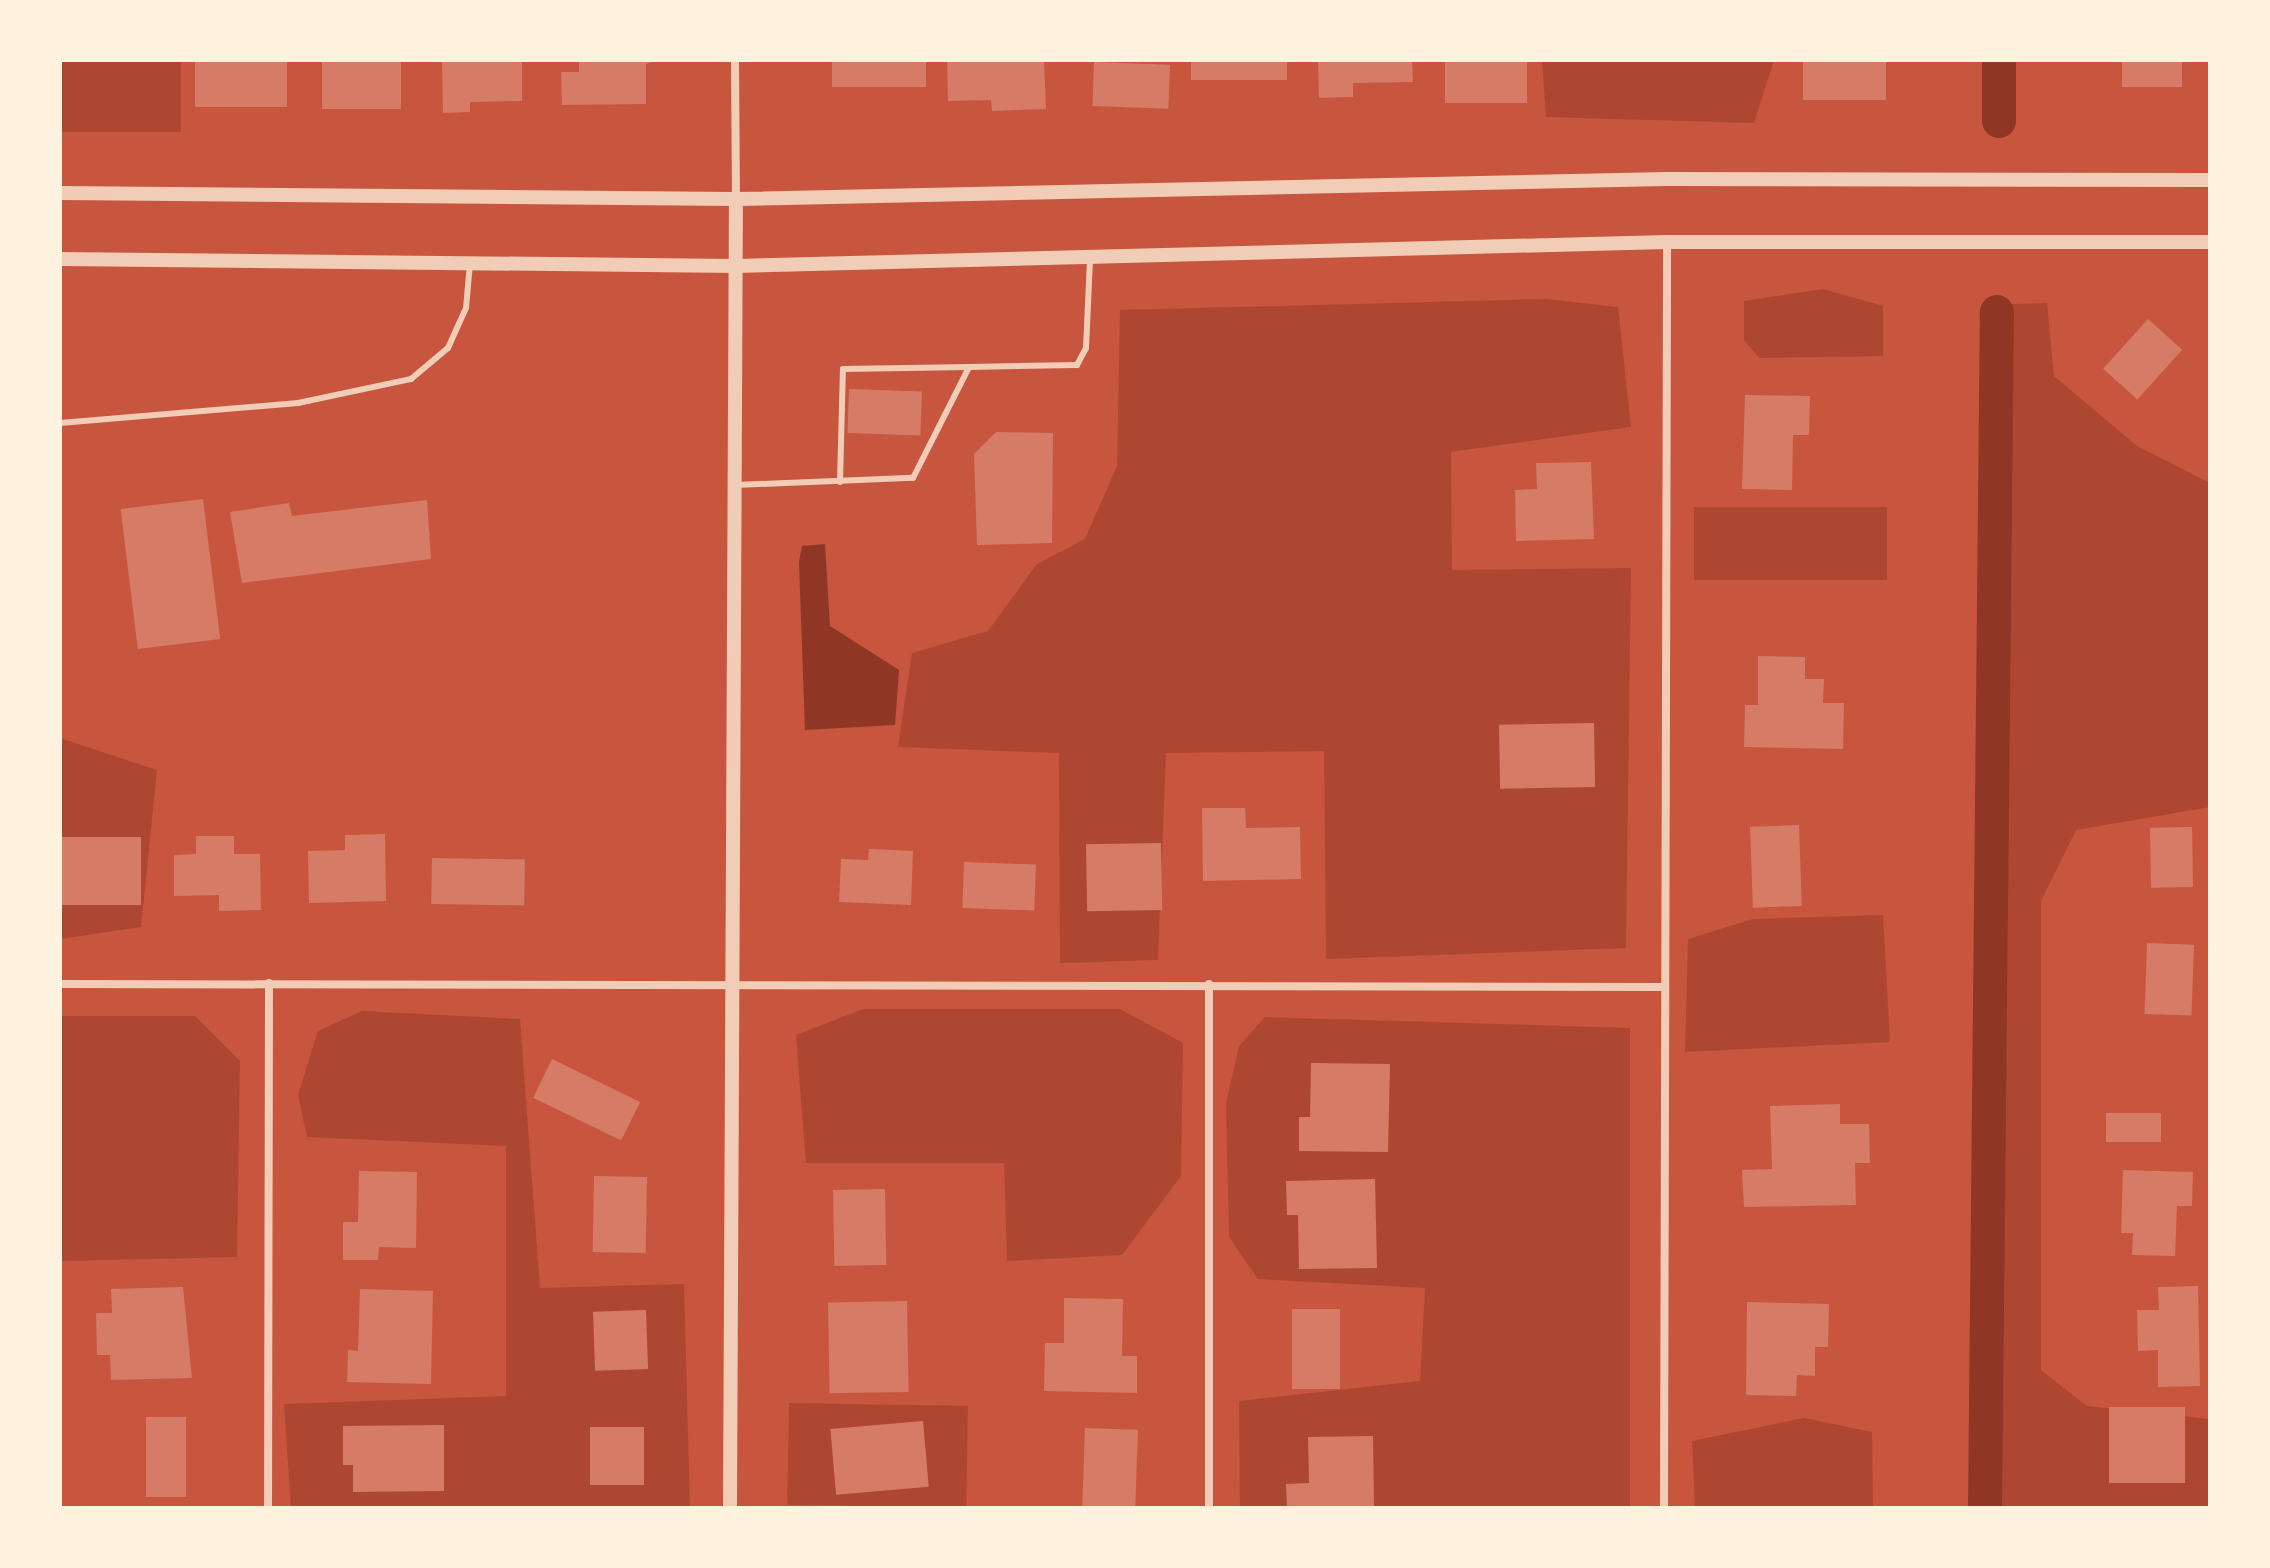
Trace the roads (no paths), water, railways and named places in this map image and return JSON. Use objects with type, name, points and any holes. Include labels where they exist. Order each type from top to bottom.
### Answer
[{"type":"street","points":[[730,1508],[735,60]]},
{"type":"street","points":[[60,193],[736,199],[1666,179],[2210,180]]},
{"type":"street","points":[[1664,1508],[1667,242]]},
{"type":"street","points":[[60,259],[736,266],[1667,242],[2210,242]]},
{"type":"street","points":[[268,1508],[269,983]]},
{"type":"street","points":[[60,984],[1665,987]]},
{"type":"street","points":[[1209,984],[1209,1508]]},
{"type":"lane","points":[[840,482],[843,369],[1077,365],[1086,348],[1090,257]]},
{"type":"lane","points":[[60,423],[298,403],[411,379],[448,348],[466,308],[470,263]]},
{"type":"lane","points":[[735,485],[913,478],[969,367]]},
{"type":"waterway","points":[[1999,60],[1999,121]]},
{"type":"waterway","points":[[1985,1508],[1997,312]]}]
